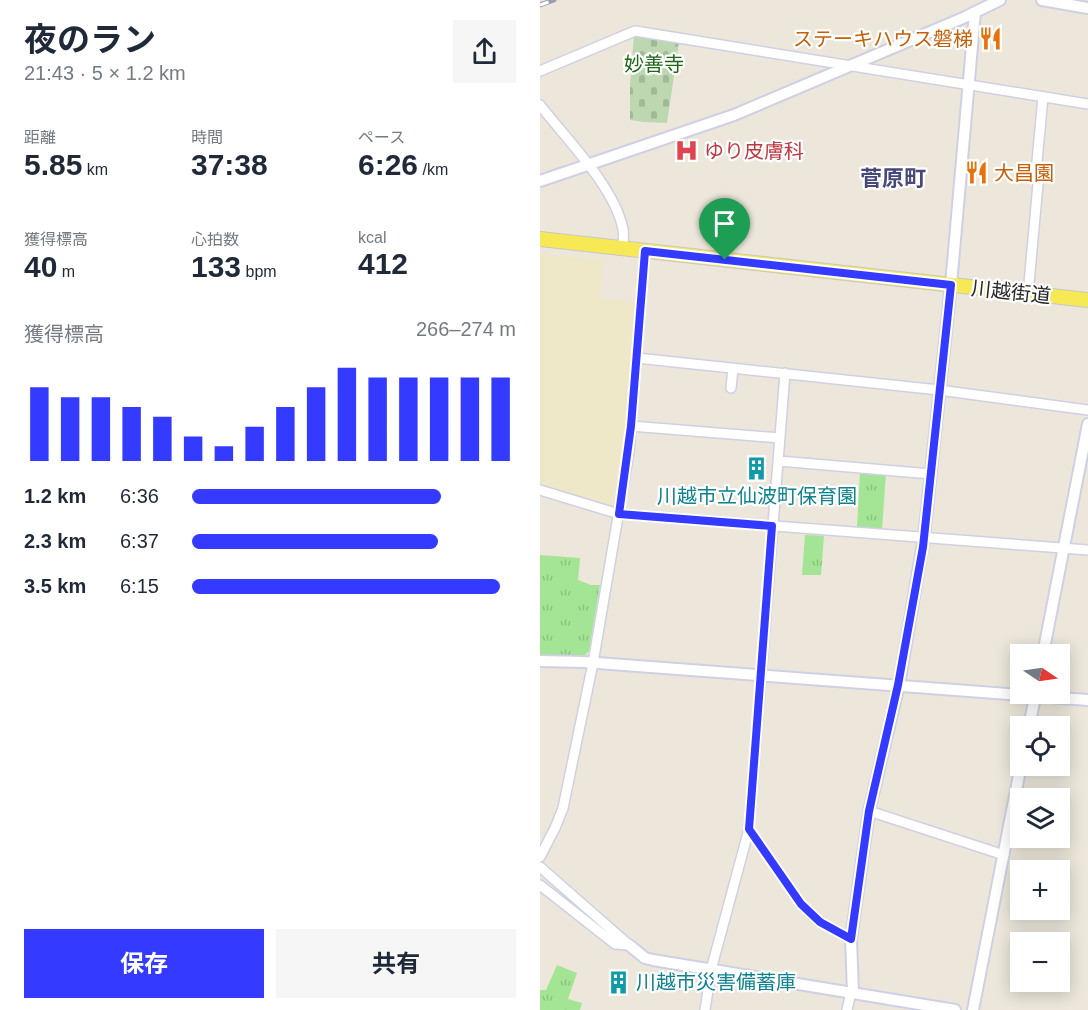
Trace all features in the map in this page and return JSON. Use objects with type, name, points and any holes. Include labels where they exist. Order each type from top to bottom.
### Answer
[{"type":"main road","name":"川越街道","points":[[540,239],[1088,300]]},
{"type":"street","points":[[540,182],[734,115],[975,12],[985,3],[1000,0]]},
{"type":"street","points":[[1042,0],[1088,8]]},
{"type":"street","points":[[847,1010],[852,992],[851,939],[869,811],[898,685],[924,537],[951,285],[975,12]]},
{"type":"street","points":[[540,71],[634,31],[1088,104]]},
{"type":"street","points":[[1028,294],[1040,173],[1036,172],[1043,97]]},
{"type":"street","points":[[540,105],[607,190],[624,231],[623,248]]},
{"type":"street","points":[[540,857],[563,808],[593,663],[619,514],[638,358],[645,251]]},
{"type":"street","points":[[638,358],[939,390],[1088,410]]},
{"type":"street","points":[[731,388],[734,368]]},
{"type":"street","points":[[705,1010],[711,970],[749,829],[785,373]]},
{"type":"street","points":[[1045,644],[1088,424]]},
{"type":"street","points":[[631,426],[780,438]]},
{"type":"street","points":[[778,461],[931,474]]},
{"type":"street","points":[[540,490],[619,514],[1088,550]]},
{"type":"street","points":[[540,661],[1010,693]]},
{"type":"street","points":[[1070,698],[1088,700]]},
{"type":"street","points":[[974,1010],[1019,776]]},
{"type":"street","points":[[869,811],[1004,855]]},
{"type":"street","points":[[749,829],[801,904],[820,922],[851,939]]},
{"type":"street","points":[[540,867],[645,958],[955,1010]]},
{"type":"street","points":[[540,885],[615,944],[629,945]]},
{"type":"shaded area","points":[[540,254],[604,260],[599,298],[638,303],[623,453],[615,504],[609,508],[540,486]]},
{"type":"green space","name":"妙善寺","points":[[634,35],[679,42],[667,123],[630,120]]},
{"type":"green space","points":[[860,471],[886,473],[882,530],[857,528]]},
{"type":"green space","points":[[805,535],[824,536],[821,575],[802,575]]},
{"type":"green space","points":[[540,555],[580,558],[578,580],[591,585],[600,585],[589,651],[584,656],[540,655]]},
{"type":"green space","points":[[557,965],[577,973],[568,999],[582,1003],[580,1010],[540,1010],[540,990],[546,990]]},
{"type":"railway","points":[[540,5],[554,0]]},
{"type":"place","name":"ステーキハウス磐梯","points":[[991,39]]},
{"type":"place","name":"ゆり皮膚科","points":[[686,151]]},
{"type":"place","name":"大昌園","points":[[976,173]]},
{"type":"place","name":"川越市立仙波町保育園","points":[[757,469]]},
{"type":"place","name":"川越市災害備蓄庫","points":[[618,982]]},
{"type":"district","name":"菅原町","points":[[893,178]]},
{"type":"route","points":[[645,251],[725,260],[951,285],[923,547],[913,612],[869,811],[851,939],[820,922],[801,904],[749,829],[770,577],[772,526],[619,514],[629,452],[645,251]]}]
